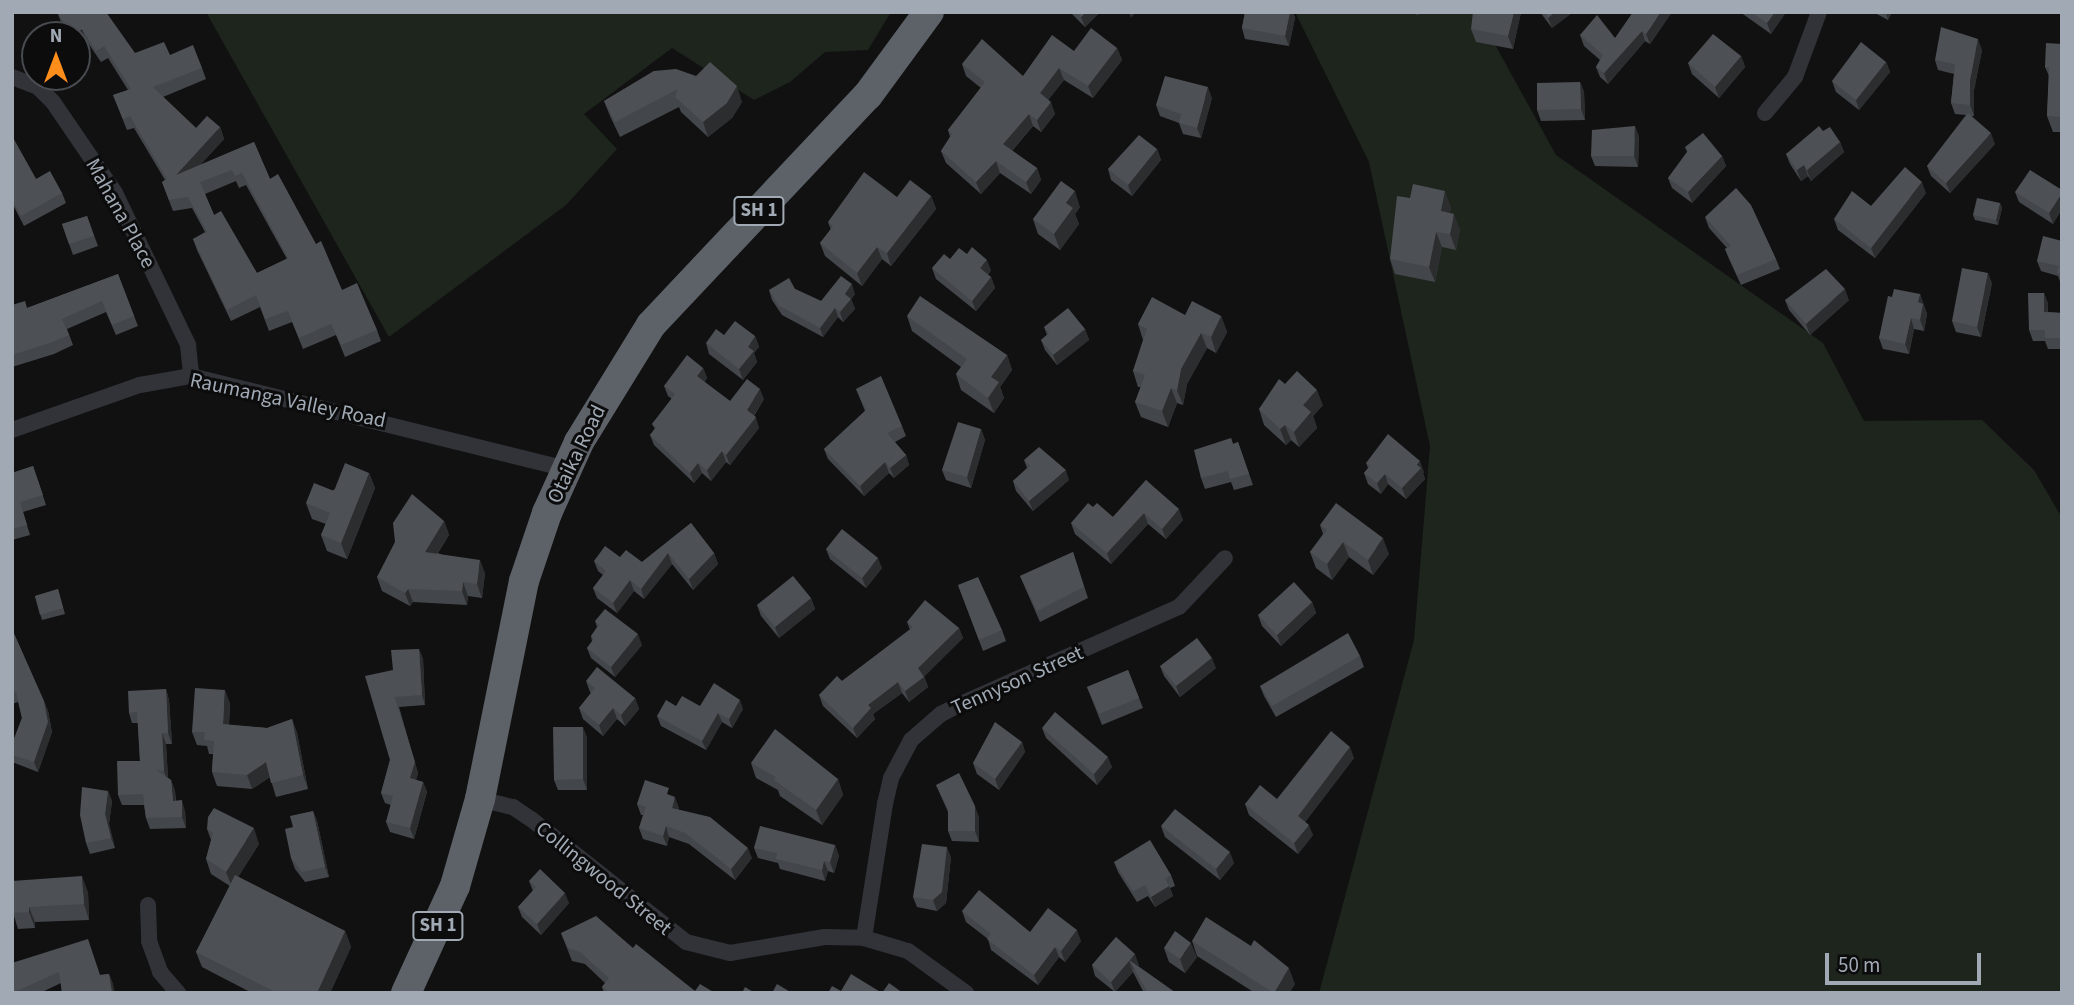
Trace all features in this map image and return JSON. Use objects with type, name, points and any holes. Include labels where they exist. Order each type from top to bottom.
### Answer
[{"type":"highway","name":"Otaika Road","points":[[406,993],[454,886],[481,799],[524,581],[566,468],[614,379],[651,325],[868,95],[929,12]]},
{"type":"street","points":[[1765,113],[1795,77],[1819,12]]},
{"type":"street","name":"Mahana Place","points":[[12,77],[38,87],[53,102],[115,194],[188,345],[191,376]]},
{"type":"street","name":"Raumanga Valley Road","points":[[12,430],[140,385],[191,376],[566,468]]},
{"type":"street","name":"Tennyson Street","points":[[863,938],[891,778],[911,740],[952,709],[1179,607],[1225,558]]},
{"type":"street","name":"Collingwood Street","points":[[481,799],[513,807],[531,819],[686,943],[730,953],[825,937],[863,938],[908,951],[966,993]]},
{"type":"street","points":[[148,905],[149,941],[159,972],[178,993]]},
{"type":"shaded area","points":[[206,12],[891,12],[868,50],[825,52],[790,82],[754,100],[672,48],[584,114],[617,149],[566,205],[389,337]]},
{"type":"shaded area","points":[[1295,12],[1477,12],[1556,155],[1823,343],[1864,421],[1982,420],[2034,470],[2062,518],[2062,993],[1319,993],[1414,640],[1430,446],[1369,162]]},
{"type":"building","points":[[61,12],[106,12],[135,53],[164,42],[170,55],[193,45],[202,68],[153,87],[196,128],[207,116],[220,127],[176,175],[254,142],[270,179],[278,174],[316,244],[321,241],[342,290],[357,283],[377,330],[341,345],[331,324],[299,338],[288,311],[265,319],[256,295],[227,310],[193,239],[207,232],[188,197],[169,200],[162,182],[167,179],[130,116],[123,119],[113,95],[131,89],[104,46],[96,51],[91,43],[91,21],[63,21],[58,14]],"holes":[[[232,170],[235,176],[242,173],[288,258],[257,273],[221,211],[214,215],[200,182]]]},
{"type":"building","points":[[1245,12],[1290,12],[1285,36],[1242,28]]},
{"type":"building","points":[[1473,12],[1514,12],[1508,36],[1471,29]]},
{"type":"building","points":[[1544,12],[1555,12],[1548,18]]},
{"type":"building","points":[[1633,12],[1661,12],[1646,34],[1642,31],[1604,73],[1596,67],[1603,55],[1580,35],[1597,15],[1615,38]]},
{"type":"building","points":[[1751,12],[1775,12],[1767,23]]},
{"type":"building","points":[[1941,27],[1978,39],[1970,80],[1970,105],[1951,103],[1955,64],[1935,60]]},
{"type":"building","points":[[1091,28],[1117,48],[1088,86],[1059,68],[1040,93],[1051,102],[1037,120],[1029,114],[1003,144],[1037,168],[1026,182],[996,161],[976,182],[941,151],[952,134],[948,130],[985,82],[962,64],[982,39],[1023,76],[1052,35],[1074,51]]},
{"type":"building","points":[[1713,34],[1741,56],[1715,87],[1688,63]]},
{"type":"building","points":[[1861,42],[1886,62],[1856,100],[1832,81]]},
{"type":"building","points":[[2046,43],[2062,44],[2062,117],[2047,116],[2049,67],[2045,67]]},
{"type":"building","points":[[710,62],[737,86],[727,103],[703,122],[675,97],[678,89],[615,122],[604,101],[654,71],[676,69],[696,76]]},
{"type":"building","points":[[1165,76],[1208,87],[1197,128],[1179,123],[1181,114],[1156,105]]},
{"type":"building","points":[[1580,82],[1581,109],[1537,110],[1537,83]]},
{"type":"building","points":[[1968,113],[1991,133],[1946,183],[1927,166]]},
{"type":"building","points":[[1635,126],[1634,156],[1591,156],[1592,130]]},
{"type":"building","points":[[1819,126],[1823,131],[1830,127],[1840,142],[1807,170],[1804,165],[1797,170],[1786,154]]},
{"type":"building","points":[[1703,133],[1722,156],[1688,192],[1668,178],[1688,151],[1685,147]]},
{"type":"building","points":[[1139,135],[1157,149],[1128,185],[1108,169]]},
{"type":"building","points":[[12,136],[36,179],[50,171],[62,193],[21,216],[12,200]]},
{"type":"building","points":[[1905,167],[1922,182],[1871,248],[1834,219],[1852,191],[1871,206]]},
{"type":"building","points":[[2030,170],[2062,190],[2049,213],[2015,192]]},
{"type":"building","points":[[864,172],[897,197],[910,180],[931,196],[887,253],[877,247],[857,273],[820,243],[833,226],[828,222]]},
{"type":"building","points":[[1061,181],[1075,191],[1066,203],[1073,208],[1054,234],[1033,219]]},
{"type":"building","points":[[1413,184],[1445,191],[1441,211],[1454,214],[1450,234],[1436,232],[1429,267],[1390,259],[1397,196],[1410,198]]},
{"type":"building","points":[[1736,188],[1751,205],[1776,259],[1737,275],[1725,249],[1731,246],[1705,217]]},
{"type":"building","points":[[1977,198],[2000,203],[1996,220],[1973,215]]},
{"type":"building","points":[[87,216],[94,236],[69,244],[62,224]]},
{"type":"building","points":[[2043,236],[2062,241],[2062,275],[2057,273],[2059,266],[2037,261]]},
{"type":"building","points":[[972,247],[987,260],[980,268],[991,277],[972,301],[932,268],[944,254],[950,259],[959,248],[967,254]]},
{"type":"building","points":[[1962,268],[1988,273],[1977,327],[1952,321]]},
{"type":"building","points":[[1826,269],[1845,289],[1806,324],[1785,300]]},
{"type":"building","points":[[118,274],[134,316],[112,325],[102,301],[62,319],[69,335],[12,355],[12,305],[25,301],[27,308]]},
{"type":"building","points":[[841,276],[852,284],[845,294],[851,299],[840,312],[835,308],[820,328],[778,305],[769,290],[789,278],[795,289],[821,301]]},
{"type":"building","points":[[1894,289],[1920,294],[1918,302],[1923,304],[1920,320],[1911,318],[1905,344],[1879,338],[1888,296],[1892,297]]},
{"type":"building","points":[[2028,293],[2044,293],[2044,312],[2062,313],[2062,338],[2045,338],[2045,330],[2029,330]]},
{"type":"building","points":[[920,296],[1007,355],[991,377],[999,382],[988,398],[956,374],[967,359],[907,316]]},
{"type":"building","points":[[1152,297],[1185,315],[1192,301],[1221,316],[1211,337],[1201,333],[1181,369],[1177,390],[1171,388],[1162,411],[1135,402],[1145,375],[1133,371],[1147,329],[1138,324]]},
{"type":"building","points":[[1068,308],[1085,329],[1053,355],[1041,340],[1049,333],[1044,327]]},
{"type":"building","points":[[735,321],[755,336],[748,347],[754,351],[739,369],[706,343],[716,329],[724,335]]},
{"type":"building","points":[[687,355],[703,368],[697,376],[730,401],[747,379],[760,389],[747,410],[756,417],[726,455],[722,451],[707,470],[698,463],[690,473],[650,435],[656,427],[652,424],[675,394],[664,386]]},
{"type":"building","points":[[1297,371],[1317,390],[1303,405],[1311,412],[1294,432],[1285,425],[1280,429],[1259,409],[1279,379],[1285,384]]},
{"type":"building","points":[[881,376],[902,426],[887,433],[906,455],[890,468],[885,462],[860,486],[824,449],[866,410],[856,389]]},
{"type":"building","points":[[958,422],[981,429],[967,477],[942,470]]},
{"type":"building","points":[[1388,434],[1420,461],[1417,465],[1421,468],[1402,488],[1385,474],[1377,483],[1364,473],[1370,466],[1366,463]]},
{"type":"building","points":[[1231,438],[1233,444],[1238,442],[1249,474],[1230,479],[1228,471],[1201,478],[1194,450]]},
{"type":"building","points":[[1039,447],[1066,470],[1029,501],[1013,481],[1030,466],[1024,460]]},
{"type":"building","points":[[345,463],[369,473],[341,543],[321,535],[330,513],[306,503],[314,483],[334,491]]},
{"type":"building","points":[[33,466],[43,495],[20,502],[27,525],[12,529],[12,473]]},
{"type":"building","points":[[1146,480],[1179,509],[1162,529],[1144,513],[1107,553],[1071,523],[1088,503],[1093,507],[1097,503],[1113,517]]},
{"type":"building","points":[[412,494],[444,521],[425,552],[480,560],[477,584],[463,582],[462,591],[408,589],[405,593],[377,577],[395,542],[393,523]]},
{"type":"building","points":[[1336,503],[1383,538],[1368,560],[1343,542],[1327,564],[1310,552],[1327,530],[1320,525]]},
{"type":"building","points":[[691,523],[714,553],[689,579],[668,553],[641,589],[630,580],[613,603],[593,588],[606,571],[594,561],[605,546],[620,557],[626,550],[642,562]]},
{"type":"building","points":[[842,529],[878,558],[862,578],[826,549]]},
{"type":"building","points":[[1073,552],[1084,587],[1037,611],[1020,576]]},
{"type":"building","points":[[793,576],[811,598],[775,627],[757,605]]},
{"type":"building","points":[[978,577],[1002,630],[979,640],[958,585]]},
{"type":"building","points":[[1294,582],[1312,602],[1277,635],[1258,615]]},
{"type":"building","points":[[58,589],[63,608],[40,615],[35,596]]},
{"type":"building","points":[[925,600],[959,628],[918,668],[924,677],[905,691],[898,682],[868,705],[871,708],[853,728],[819,695],[837,676],[842,681],[913,627],[907,622]]},
{"type":"building","points":[[605,609],[638,634],[611,667],[587,648],[599,625],[595,621]]},
{"type":"building","points":[[12,629],[44,701],[48,722],[34,762],[12,755],[12,744],[22,718],[16,691],[12,693]]},
{"type":"building","points":[[1348,633],[1360,656],[1272,706],[1260,686]]},
{"type":"building","points":[[1197,638],[1212,658],[1176,686],[1160,666]]},
{"type":"building","points":[[419,649],[422,695],[395,697],[415,762],[410,778],[423,782],[410,828],[386,822],[393,796],[381,793],[390,760],[365,676],[393,670],[391,650]]},
{"type":"building","points":[[597,667],[635,698],[621,715],[613,708],[599,725],[579,708],[595,688],[586,681]]},
{"type":"building","points":[[1128,670],[1139,698],[1099,714],[1087,687]]},
{"type":"building","points":[[714,683],[740,700],[729,719],[718,713],[702,741],[657,716],[666,700],[676,706],[682,696],[700,706]]},
{"type":"building","points":[[195,688],[225,690],[223,724],[267,728],[292,719],[303,775],[271,783],[266,762],[247,775],[212,772],[214,741],[204,740],[205,732],[192,732]]},
{"type":"building","points":[[166,689],[168,733],[162,733],[164,771],[156,770],[171,780],[173,801],[182,800],[182,817],[146,818],[143,794],[118,795],[117,761],[140,761],[137,712],[129,713],[128,691]]},
{"type":"building","points":[[1055,712],[1108,757],[1094,774],[1042,728]]},
{"type":"building","points":[[995,722],[1022,742],[995,779],[973,763]]},
{"type":"building","points":[[553,727],[583,727],[583,779],[554,780]]},
{"type":"building","points":[[775,729],[838,779],[816,810],[774,780],[776,777],[751,763]]},
{"type":"building","points":[[1331,731],[1350,747],[1298,816],[1309,825],[1294,843],[1245,804],[1260,785],[1277,799]]},
{"type":"building","points":[[959,773],[975,806],[975,831],[948,831],[948,809],[936,785]]},
{"type":"building","points":[[645,780],[669,788],[667,794],[675,797],[672,808],[710,817],[748,848],[731,869],[685,833],[666,826],[663,836],[639,828],[646,807],[637,804]]},
{"type":"building","points":[[82,787],[108,791],[105,814],[111,838],[86,843],[80,815]]},
{"type":"building","points":[[214,808],[254,828],[226,872],[206,859],[213,833],[207,829],[208,817]]},
{"type":"building","points":[[1175,809],[1230,852],[1216,869],[1161,826]]},
{"type":"building","points":[[313,811],[325,867],[302,872],[291,858],[285,829],[293,827],[290,816]]},
{"type":"building","points":[[760,826],[835,845],[830,862],[824,861],[822,870],[776,859],[777,853],[754,848]]},
{"type":"building","points":[[1150,840],[1171,875],[1165,879],[1169,886],[1151,897],[1145,885],[1133,891],[1114,862]]},
{"type":"building","points":[[922,844],[947,847],[942,892],[933,900],[913,897]]},
{"type":"building","points":[[540,869],[565,893],[537,924],[518,907],[536,887],[529,881]]},
{"type":"building","points":[[235,875],[345,931],[317,993],[277,993],[196,952]]},
{"type":"building","points":[[82,876],[84,904],[29,907],[29,912],[13,913],[12,881]]},
{"type":"building","points":[[979,890],[1030,932],[1048,908],[1077,930],[1061,951],[1055,947],[1034,975],[987,939],[991,934],[962,911]]},
{"type":"building","points":[[596,916],[633,948],[636,944],[695,991],[700,984],[715,993],[610,993],[602,987],[609,978],[580,952],[568,948],[561,933]]},
{"type":"building","points":[[1206,917],[1251,946],[1254,940],[1289,968],[1274,993],[1192,941]]},
{"type":"building","points":[[1175,931],[1191,943],[1180,959],[1164,948]]},
{"type":"building","points":[[1116,937],[1135,954],[1111,982],[1092,965]]},
{"type":"building","points":[[88,939],[100,975],[109,974],[112,993],[62,993],[59,972],[12,993],[12,963]]},
{"type":"building","points":[[1129,960],[1176,993],[1148,993]]},
{"type":"building","points":[[851,974],[882,993],[828,993],[832,986],[841,991]]},
{"type":"building","points":[[889,983],[903,993],[882,993]]},
{"type":"building","points":[[777,984],[792,993],[772,993]]},
{"type":"building","points":[[745,987],[755,993],[742,993]]}]
